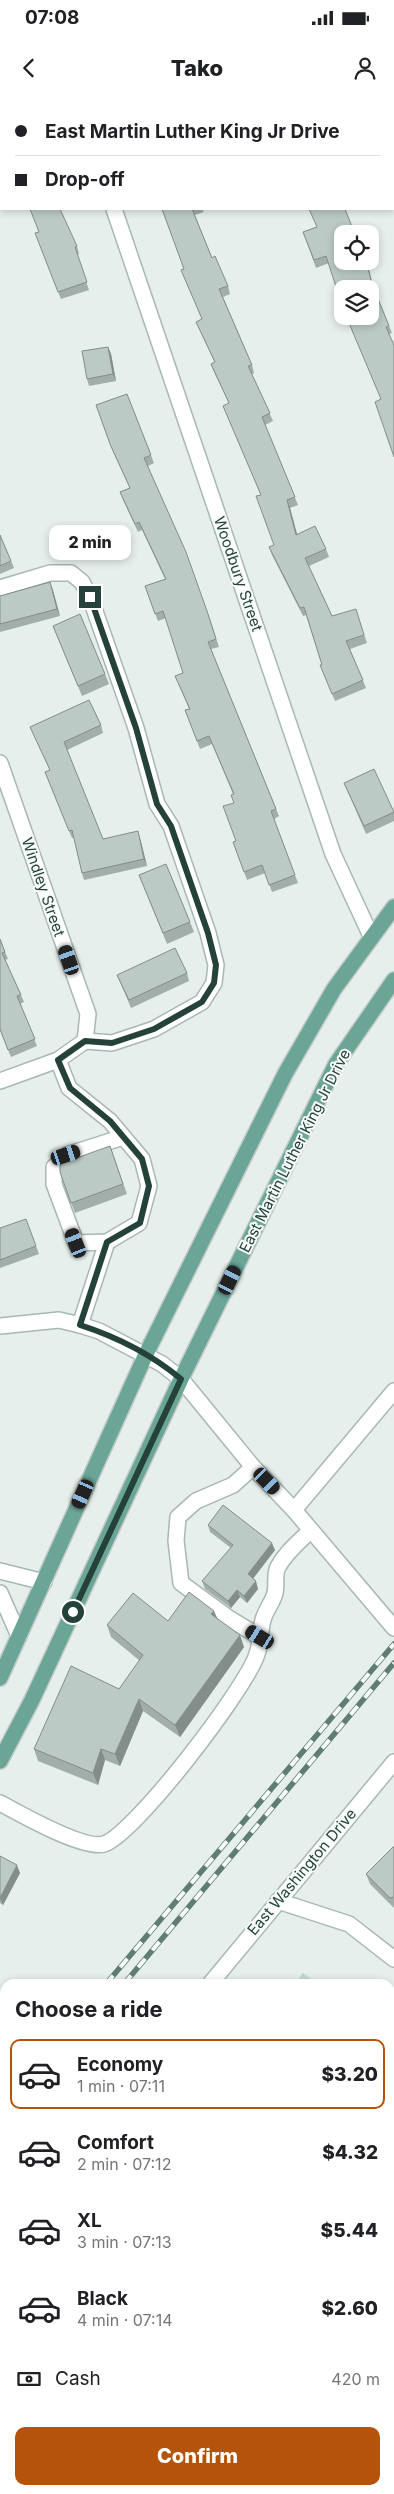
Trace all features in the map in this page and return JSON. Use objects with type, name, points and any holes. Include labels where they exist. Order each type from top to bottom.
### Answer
[{"type":"main road","points":[[0,1678],[146,1354],[285,1074],[334,989],[394,907]]},
{"type":"main road","name":"East Martin Luther King Jr Drive","points":[[0,1761],[32,1700],[181,1379],[336,1064],[394,980]]},
{"type":"street","name":"Woodbury Street","points":[[114,210],[333,854],[371,936]]},
{"type":"street","points":[[0,588],[50,573],[71,572],[82,582],[90,597],[136,728],[157,804],[171,826],[208,933],[216,965],[214,983],[202,1002],[154,1029],[112,1043],[85,1041],[58,1060],[0,1082]]},
{"type":"street","name":"Windley Street","points":[[0,763],[88,1014],[85,1041]]},
{"type":"street","points":[[58,1060],[70,1088],[110,1121],[142,1159],[149,1186],[140,1223],[107,1242],[76,1243],[54,1184],[54,1167],[66,1155],[123,1137]]},
{"type":"street","points":[[80,1325],[107,1242]]},
{"type":"street","points":[[0,1326],[59,1320],[80,1325],[99,1331],[146,1354],[181,1379],[254,1467],[294,1510],[394,1628]]},
{"type":"street","points":[[294,1510],[394,1391]]},
{"type":"street","points":[[254,1467],[233,1485],[196,1500],[178,1517],[176,1541],[181,1584],[230,1619],[260,1637]]},
{"type":"street","points":[[0,1803],[24,1816],[87,1844],[103,1844],[120,1836],[191,1756],[244,1680],[257,1654],[263,1618],[275,1594],[277,1569],[288,1552],[311,1530]]},
{"type":"street","points":[[0,1571],[44,1582]]},
{"type":"street","points":[[0,1593],[18,1636]]},
{"type":"street","name":"East Washington Drive","points":[[214,1979],[392,1768]]},
{"type":"street","points":[[278,1901],[349,1924],[394,1959]]},
{"type":"green space","points":[[303,1973],[311,1979],[298,1979]]},
{"type":"building","points":[[30,210],[60,210],[77,246],[75,247],[87,282],[58,292],[35,233],[39,232]]},
{"type":"building","points":[[162,210],[192,210],[212,258],[215,256],[228,286],[219,289],[252,365],[248,366],[270,413],[262,417],[295,497],[287,500],[296,535],[315,526],[326,549],[305,558],[332,616],[356,609],[364,635],[346,641],[363,680],[332,694],[320,665],[322,665],[304,607],[300,608],[269,547],[274,545],[256,496],[261,495],[223,406],[229,403],[211,364],[215,362],[196,322],[202,319],[181,270],[184,269]]},
{"type":"building","points":[[309,210],[345,210],[351,225],[334,225],[334,270],[368,270],[371,280],[334,280],[326,256],[314,260],[303,232],[317,227]]},
{"type":"building","points":[[379,301],[389,326],[386,327],[394,345],[394,457],[375,402],[381,399],[350,325],[379,325]]},
{"type":"building","points":[[108,347],[113,374],[87,379],[82,351]]},
{"type":"building","points":[[127,394],[151,455],[144,458],[186,552],[207,611],[216,639],[208,642],[276,809],[271,811],[295,875],[269,885],[262,865],[244,872],[233,842],[236,841],[223,806],[234,803],[231,795],[234,794],[209,736],[197,741],[185,710],[190,709],[175,676],[183,673],[163,611],[155,614],[145,586],[166,579],[139,522],[135,524],[120,492],[130,488],[110,444],[96,405]]},
{"type":"building","points":[[0,535],[11,561],[0,566]]},
{"type":"building","points":[[50,582],[57,609],[0,624],[0,596]]},
{"type":"building","points":[[80,614],[105,674],[78,686],[53,626]]},
{"type":"building","points":[[89,700],[101,725],[64,742],[103,839],[138,831],[144,859],[82,873],[72,830],[69,831],[45,772],[50,770],[30,727]]},
{"type":"building","points":[[374,769],[394,812],[364,826],[344,783]]},
{"type":"building","points":[[166,864],[190,922],[163,933],[139,875]]},
{"type":"building","points":[[0,939],[5,952],[2,953],[21,995],[17,996],[35,1039],[8,1050],[0,1029]]},
{"type":"building","points":[[175,948],[187,973],[129,1000],[117,975]]},
{"type":"building","points":[[110,1146],[123,1184],[71,1203],[60,1172],[60,1164]]},
{"type":"building","points":[[26,1219],[36,1246],[0,1260],[0,1228]]},
{"type":"building","points":[[223,1505],[272,1543],[248,1574],[256,1581],[244,1596],[237,1590],[228,1601],[202,1581],[233,1545],[208,1525]]},
{"type":"building","points":[[189,1592],[214,1611],[211,1614],[240,1635],[175,1725],[139,1699],[115,1754],[101,1749],[93,1773],[34,1749],[71,1666],[119,1689],[143,1655],[107,1625],[133,1593],[168,1621]]},
{"type":"building","points":[[394,1846],[394,1897],[390,1898],[366,1874]]},
{"type":"building","points":[[0,1856],[17,1865],[0,1898]]},
{"type":"railway","points":[[110,1979],[394,1644]]},
{"type":"railway","points":[[128,1979],[394,1663]]},
{"type":"route","points":[[73,1612],[181,1379],[146,1354],[99,1331],[80,1325],[107,1242],[140,1223],[149,1186],[142,1159],[110,1121],[70,1088],[58,1060],[85,1041],[112,1043],[154,1029],[202,1002],[214,983],[216,965],[208,933],[171,826],[157,804],[136,728],[90,597]]}]
